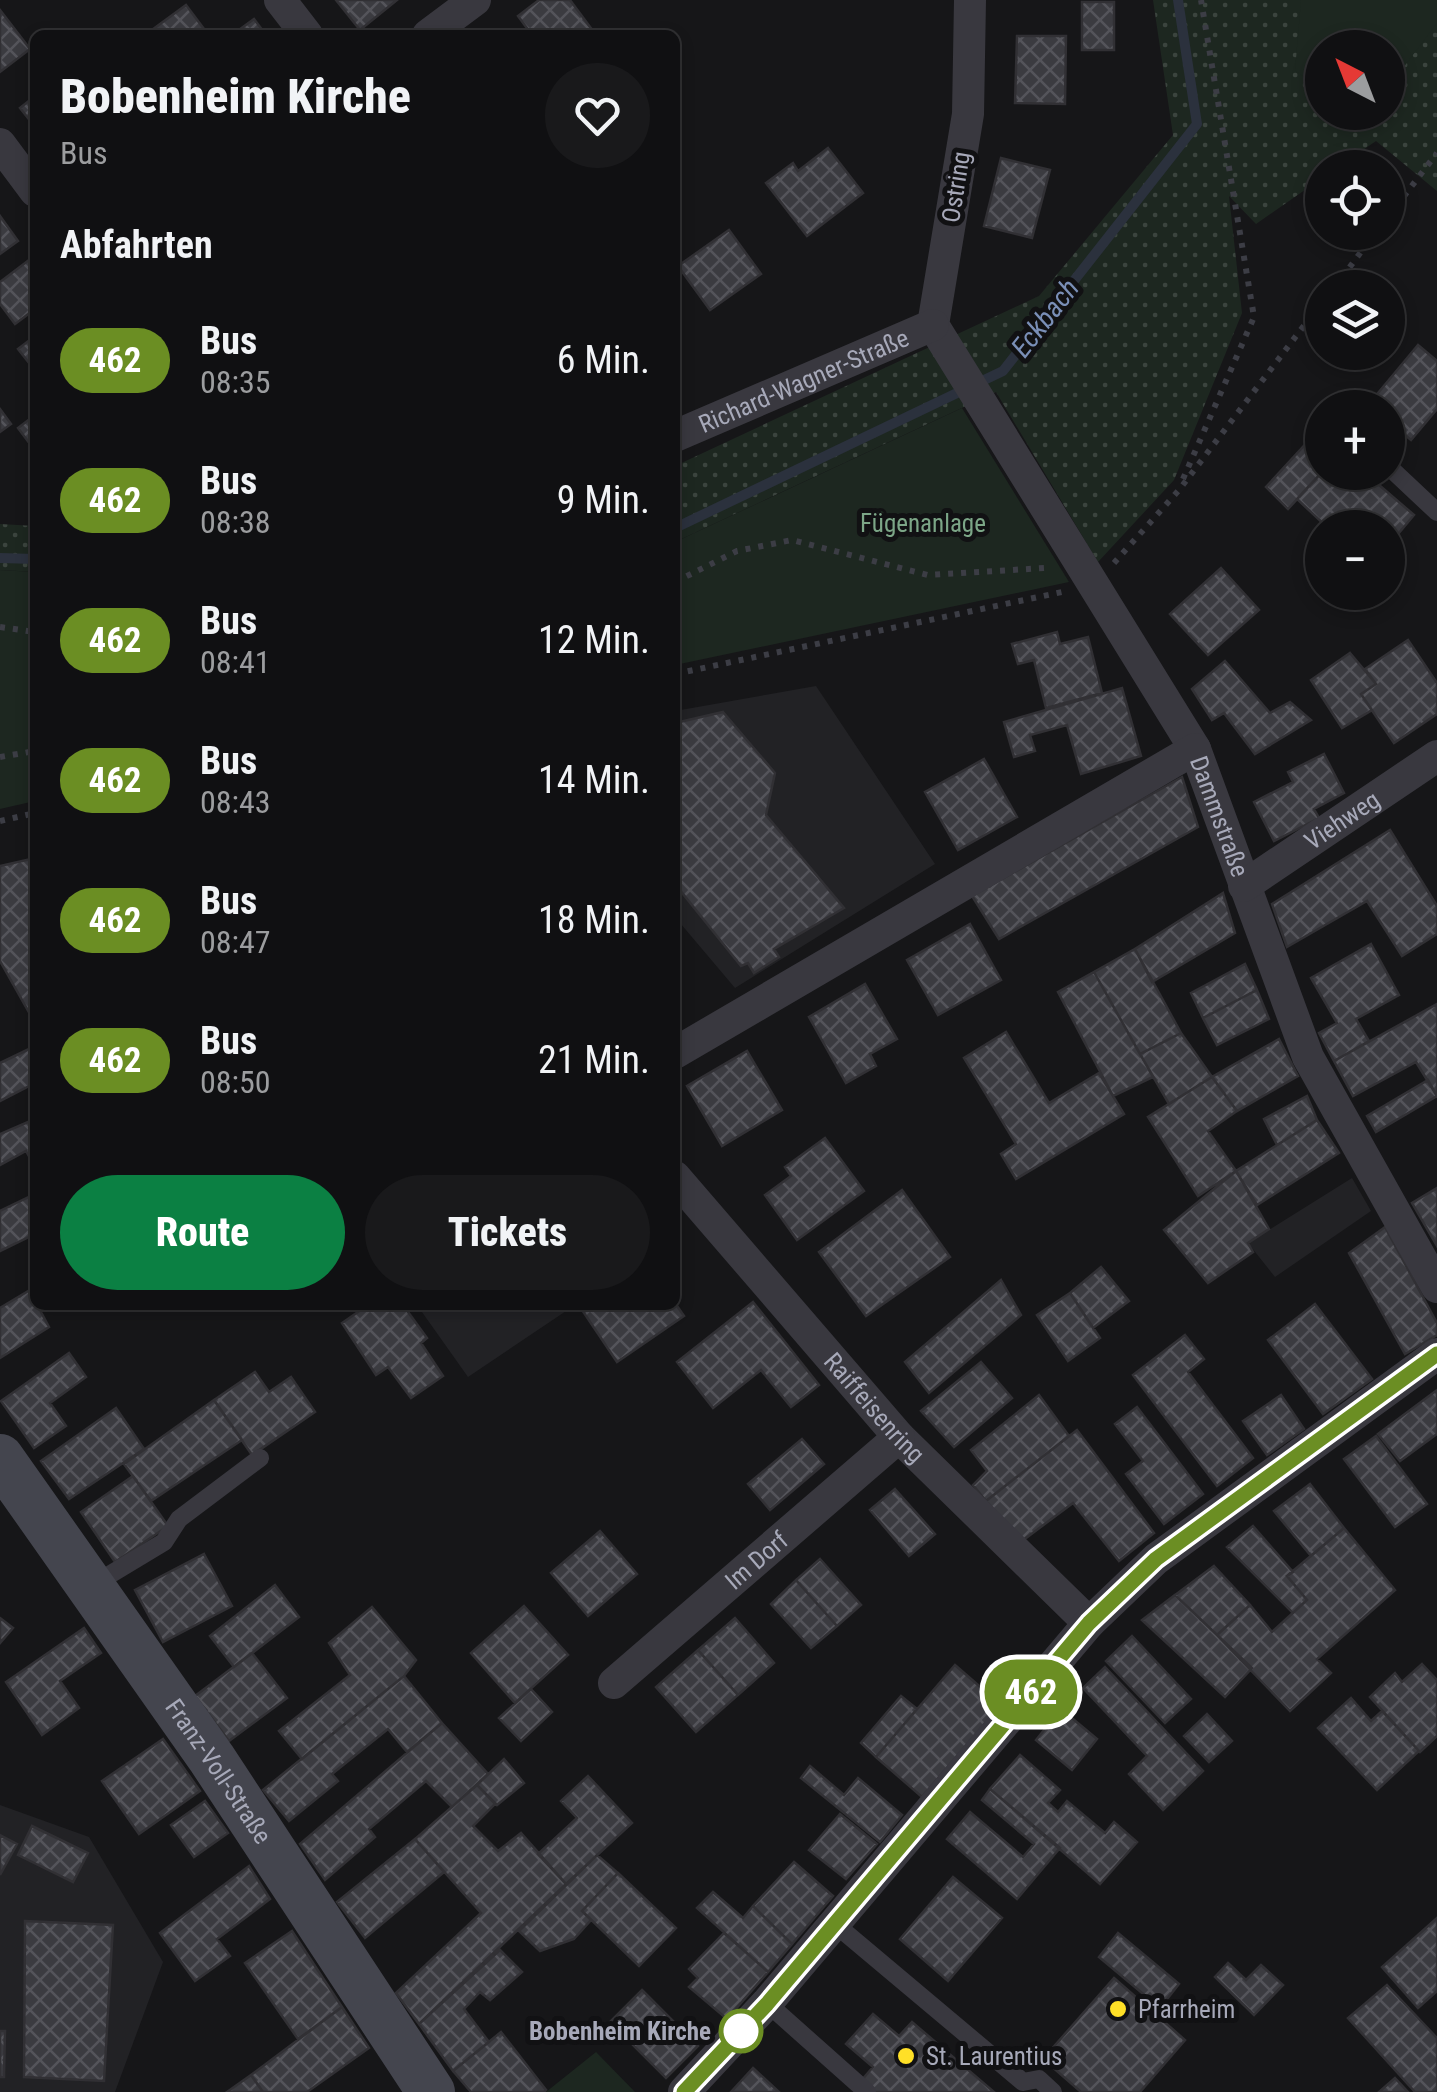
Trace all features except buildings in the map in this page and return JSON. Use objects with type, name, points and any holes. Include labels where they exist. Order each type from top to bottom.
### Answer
[{"type":"main road","name":"Franz-Voll-Straße","points":[[0,1458],[91,1586],[431,2092]]},
{"type":"street","points":[[280,0],[303,30]]},
{"type":"street","points":[[435,30],[475,0]]},
{"type":"street","name":"Ostring","points":[[932,325],[968,114],[970,0]]},
{"type":"street","points":[[0,144],[30,185]]},
{"type":"street","name":"Dammstraße","points":[[932,325],[1195,749],[1308,1057],[1437,1287]]},
{"type":"street","name":"Richard-Wagner-Straße","points":[[680,434],[932,325]]},
{"type":"street","points":[[680,1050],[1195,749]]},
{"type":"street","name":"Viehweg","points":[[1244,886],[1437,756]]},
{"type":"street","name":"Raiffeisenring","points":[[680,1183],[899,1437],[1089,1623]]},
{"type":"street","points":[[684,2092],[767,2004],[1089,1623],[1156,1559],[1437,1354]]},
{"type":"street","name":"Im Dorf","points":[[614,1683],[899,1437]]},
{"type":"lane","points":[[1405,482],[1437,512]]},
{"type":"lane","points":[[91,1586],[164,1542],[179,1518],[260,1458]]},
{"type":"lane","points":[[835,1924],[1023,2082],[1039,2079],[1054,2092]]},
{"type":"lane","points":[[767,2004],[867,2092]]},
{"type":"path","points":[[1178,490],[1254,317],[1201,0]]},
{"type":"path","points":[[1405,195],[1437,153]]},
{"type":"path","points":[[680,580],[737,551],[792,540],[928,575],[1081,565]]},
{"type":"path","points":[[0,627],[30,632]]},
{"type":"path","points":[[0,635],[10,631]]},
{"type":"path","points":[[0,756],[30,753]]},
{"type":"path","points":[[0,821],[30,813]]},
{"type":"shaded area","points":[[816,686],[935,864],[735,988],[680,923],[680,710]]},
{"type":"shaded area","points":[[1352,1178],[1371,1211],[1275,1277],[1248,1243]]},
{"type":"shaded area","points":[[421,1310],[568,1310],[468,1377]]},
{"type":"shaded area","points":[[0,1805],[89,1837],[163,1962],[115,2092],[0,2092]]},
{"type":"green space","points":[[1153,0],[1437,0],[1437,191],[1405,165],[1405,150],[1387,150],[1376,141],[1363,150],[1305,150],[1305,190],[1256,224],[1229,196],[1242,313],[1174,480],[1098,562],[996,392],[680,540],[680,464],[1039,296],[1173,135]]},
{"type":"green space","points":[[1301,0],[1437,0],[1437,23],[1405,65],[1405,30],[1305,30],[1305,77],[1295,71]]},
{"type":"green space","name":"Fügenanlage","points":[[962,408],[1069,582],[680,664],[680,540]]},
{"type":"green space","points":[[0,524],[30,526],[30,572],[0,570]]},
{"type":"green space","points":[[0,570],[30,572],[30,802],[0,809]]},
{"type":"green space","points":[[596,2052],[635,2092],[546,2092]]},
{"type":"waterway","name":"Eckbach","points":[[680,526],[1003,371],[1197,124],[1178,0]]},
{"type":"waterway","name":"Eckbach","points":[[0,558],[30,559]]},
{"type":"bus line","name":"462","points":[[684,2092],[767,2004],[1089,1623],[1156,1559],[1437,1354]]},
{"type":"place","name":"Pfarrheim","points":[[1118,2009]]},
{"type":"place","name":"Bobenheim Kirche","points":[[741,2031]]},
{"type":"place","name":"St. Laurentius","points":[[906,2056]]}]
